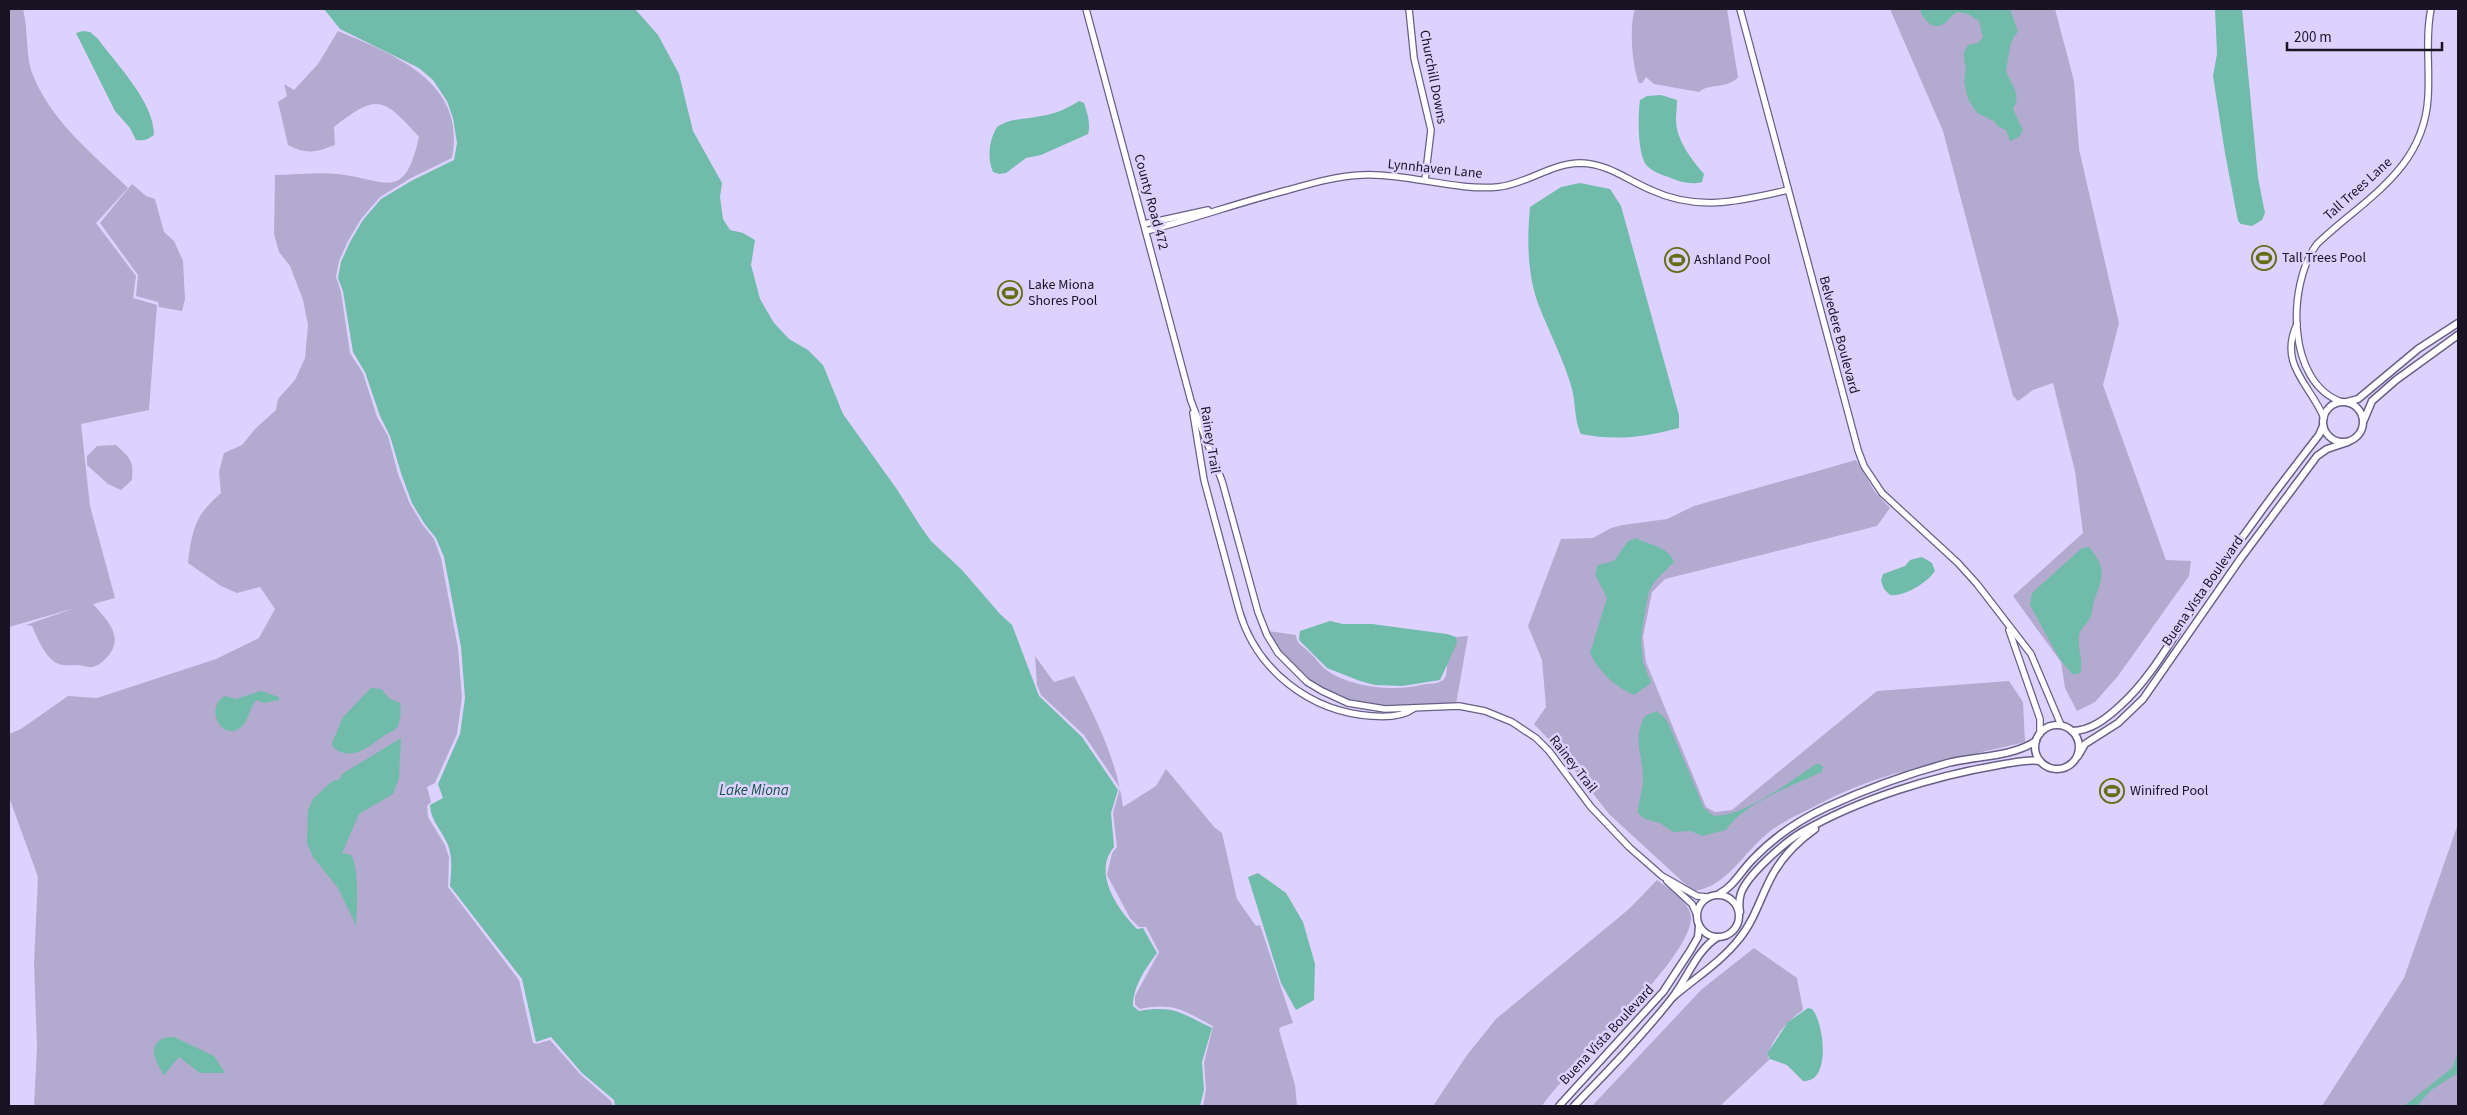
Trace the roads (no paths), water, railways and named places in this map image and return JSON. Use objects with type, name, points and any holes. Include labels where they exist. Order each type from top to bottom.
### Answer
[{"type":"main road","points":[[2458,323],[2418,349],[2358,399],[2330,407],[2324,418],[2326,432],[2335,441],[2348,442],[2358,436],[2372,401],[2384,390],[2458,336]]},
{"type":"main road","points":[[2344,402],[2358,408],[2364,420]]},
{"type":"main road","name":"Buena Vista Boulevard","points":[[2072,731],[2088,728],[2102,720],[2122,704],[2142,682],[2274,492],[2320,435],[2324,426]]},
{"type":"main road","name":"Buena Vista Boulevard","points":[[1740,912],[1742,892],[1753,876],[1782,846],[1801,832],[1828,819],[1887,794],[1984,768],[2023,761],[2040,761],[2050,768],[2062,769],[2072,763],[2085,744],[2118,723],[2143,699],[2241,558],[2317,456],[2327,449],[2348,442]]},
{"type":"main road","points":[[2040,761],[2036,741],[2040,734],[2049,727],[2061,726],[2072,731],[2079,742],[2078,756]]},
{"type":"main road","points":[[1719,894],[1734,902],[1740,912],[1737,927],[1732,932],[1718,938],[1704,932],[1699,926],[1698,908],[1707,897],[1719,894],[1733,884],[1750,862],[1779,835],[1826,808],[1862,792],[1915,773],[1959,761],[2021,749],[2036,741]]},
{"type":"main road","points":[[1673,997],[1723,956],[1740,938],[1753,917],[1773,873],[1786,855],[1802,839],[1828,819]]},
{"type":"main road","name":"Buena Vista Boulevard","points":[[1559,1106],[1663,992],[1698,937],[1699,926]]},
{"type":"main road","name":"Buena Vista Boulevard","points":[[1574,1106],[1623,1057],[1673,997],[1703,949],[1718,938]]},
{"type":"street","name":"County Road 472","points":[[1086,9],[1192,401]]},
{"type":"street","name":"Churchill Downs","points":[[1409,9],[1414,58],[1431,130],[1425,180]]},
{"type":"street","name":"Belvedere Boulevard","points":[[1740,9],[1836,374],[1864,466],[1882,493],[1958,563],[2004,619],[2036,664],[2061,726]]},
{"type":"street","name":"Tall Trees Lane","points":[[2324,418],[2295,368],[2291,345],[2297,324],[2300,277],[2309,254],[2328,233],[2390,180],[2417,145],[2427,109],[2428,27],[2431,9]]},
{"type":"street","name":"Lynnhaven Lane","points":[[1146,231],[1185,221],[1220,208],[1320,181],[1348,176],[1387,175],[1481,187],[1498,187],[1556,168],[1579,163],[1608,168],[1662,195],[1697,204],[1733,203],[1788,190]]},
{"type":"street","name":"Lynnhaven Lane","points":[[1144,224],[1193,212],[1220,208]]},
{"type":"street","name":"Tall Trees Lane","points":[[2297,324],[2305,365],[2309,375],[2320,389],[2332,398],[2344,402]]},
{"type":"street","points":[[2295,368],[2305,365]]},
{"type":"street","name":"Rainey Trail","points":[[1192,401],[1207,493],[1241,618],[1258,651],[1289,685],[1324,706],[1348,713],[1376,716],[1398,714],[1413,709]]},
{"type":"street","name":"Rainey Trail","points":[[1192,401],[1222,481],[1258,612],[1275,648],[1300,676],[1331,696],[1348,703],[1373,708],[1413,709],[1436,706],[1468,708],[1493,714],[1521,728],[1549,751],[1591,807],[1614,833],[1692,904],[1697,915]]},
{"type":"street","name":"Belvedere Boulevard","points":[[2004,619],[2040,719],[2040,734]]},
{"type":"street","name":"Rainey Trail","points":[[1662,876],[1696,896],[1707,897]]},
{"type":"water","name":"Lake Miona","points":[[324,9],[635,9],[658,35],[679,74],[693,131],[722,183],[720,197],[723,219],[730,230],[743,233],[755,240],[751,265],[760,299],[774,323],[789,339],[808,350],[823,365],[843,414],[896,488],[921,527],[931,541],[962,570],[1012,625],[1039,696],[1082,737],[1118,790],[1111,813],[1114,847],[1108,857],[1107,879],[1110,891],[1122,912],[1137,929],[1143,928],[1157,953],[1138,984],[1133,1006],[1139,1011],[1161,1009],[1185,1014],[1212,1028],[1202,1062],[1204,1090],[1200,1106],[615,1106],[614,1100],[582,1073],[551,1037],[536,1042],[522,979],[450,886],[450,850],[432,816],[430,805],[443,798],[438,784],[460,734],[465,698],[461,647],[444,557],[436,538],[412,503],[390,436],[380,416],[365,372],[353,352],[343,291],[338,278],[341,262],[350,242],[363,220],[381,199],[413,180],[454,160],[457,143],[453,118],[447,101],[433,80],[419,68],[340,29]]},
{"type":"water","points":[[1920,9],[2010,9],[2018,32],[2011,44],[2006,70],[2017,98],[2013,109],[2023,130],[2019,137],[2010,141],[2006,130],[1998,126],[1994,121],[1977,113],[1968,99],[1964,81],[1966,68],[1964,52],[1968,45],[1978,43],[1983,37],[1979,21],[1968,14],[1958,12],[1945,23],[1937,26],[1929,23],[1923,17]]},
{"type":"water","points":[[2215,9],[2242,9],[2258,178],[2265,213],[2262,220],[2252,226],[2241,224],[2238,221],[2225,153],[2213,76],[2217,54]]},
{"type":"water","points":[[90,32],[98,39],[133,84],[148,110],[154,135],[152,137],[145,140],[136,140],[130,128],[115,111],[76,33]]},
{"type":"water","points":[[1661,95],[1677,100],[1676,120],[1679,135],[1690,156],[1704,174],[1702,182],[1682,182],[1658,173],[1647,166],[1644,160],[1641,153],[1639,134],[1640,100],[1647,96]]},
{"type":"water","points":[[1079,101],[1084,103],[1087,114],[1088,134],[1041,155],[1026,158],[1006,173],[999,174],[993,172],[990,161],[990,149],[997,127],[1011,121],[1053,113]]},
{"type":"water","points":[[1580,183],[1610,189],[1621,206],[1679,415],[1679,428],[1655,434],[1618,438],[1581,434],[1576,418],[1569,378],[1535,294],[1528,244],[1530,207],[1561,187]]},
{"type":"water","points":[[1636,538],[1663,549],[1671,556],[1674,562],[1655,581],[1649,591],[1641,638],[1643,662],[1651,683],[1634,695],[1620,688],[1608,678],[1590,653],[1607,598],[1595,574],[1598,565],[1614,561],[1628,541]]},
{"type":"water","points":[[2089,547],[2099,561],[2102,573],[2091,614],[2079,637],[2081,671],[2078,674],[2072,674],[2059,658],[2030,605],[2032,593],[2082,548]]},
{"type":"water","points":[[1922,557],[1932,563],[1935,571],[1931,576],[1921,584],[1902,594],[1890,595],[1884,589],[1881,581],[1883,574],[1905,566],[1910,560]]},
{"type":"water","points":[[1330,621],[1343,624],[1372,624],[1447,634],[1456,637],[1457,643],[1440,680],[1402,686],[1375,685],[1327,668],[1299,640],[1300,631]]},
{"type":"water","points":[[371,688],[381,689],[390,699],[400,703],[401,714],[398,726],[367,748],[354,753],[340,752],[333,747],[332,743],[343,717]]},
{"type":"water","points":[[261,691],[279,697],[279,700],[263,703],[256,700],[241,727],[234,731],[228,731],[222,727],[216,715],[219,701],[225,696],[236,699]]},
{"type":"water","points":[[1656,711],[1664,717],[1669,725],[1704,808],[1714,816],[1726,815],[1740,810],[1767,797],[1816,764],[1823,767],[1822,772],[1756,804],[1744,812],[1726,830],[1702,836],[1691,831],[1673,832],[1660,823],[1645,819],[1638,813],[1643,782],[1639,732],[1645,716]]},
{"type":"water","points":[[401,738],[399,778],[393,794],[359,814],[342,853],[352,857],[356,870],[356,925],[338,888],[313,857],[307,843],[308,810],[313,799],[331,782],[340,779],[342,774]]},
{"type":"water","points":[[1258,873],[1286,893],[1303,922],[1315,964],[1314,1000],[1296,1010],[1281,983],[1248,877]]},
{"type":"water","points":[[1808,1008],[1812,1009],[1820,1026],[1823,1051],[1822,1063],[1818,1072],[1812,1079],[1803,1081],[1787,1065],[1770,1059],[1767,1054],[1788,1022]]},
{"type":"water","points":[[174,1037],[214,1056],[225,1073],[200,1073],[179,1057],[164,1075],[158,1065],[154,1049],[160,1040]]},
{"type":"water","points":[[2458,1052],[2458,1073],[2431,1090],[2417,1106],[2404,1106],[2452,1068]]},
{"type":"place","name":"Tall Trees Pool","points":[[2264,258]]},
{"type":"place","name":"Ashland Pool","points":[[1677,260]]},
{"type":"place","name":"Lake Miona Shores Pool","points":[[1010,293]]},
{"type":"place","name":"Winifred Pool","points":[[2112,791]]}]
